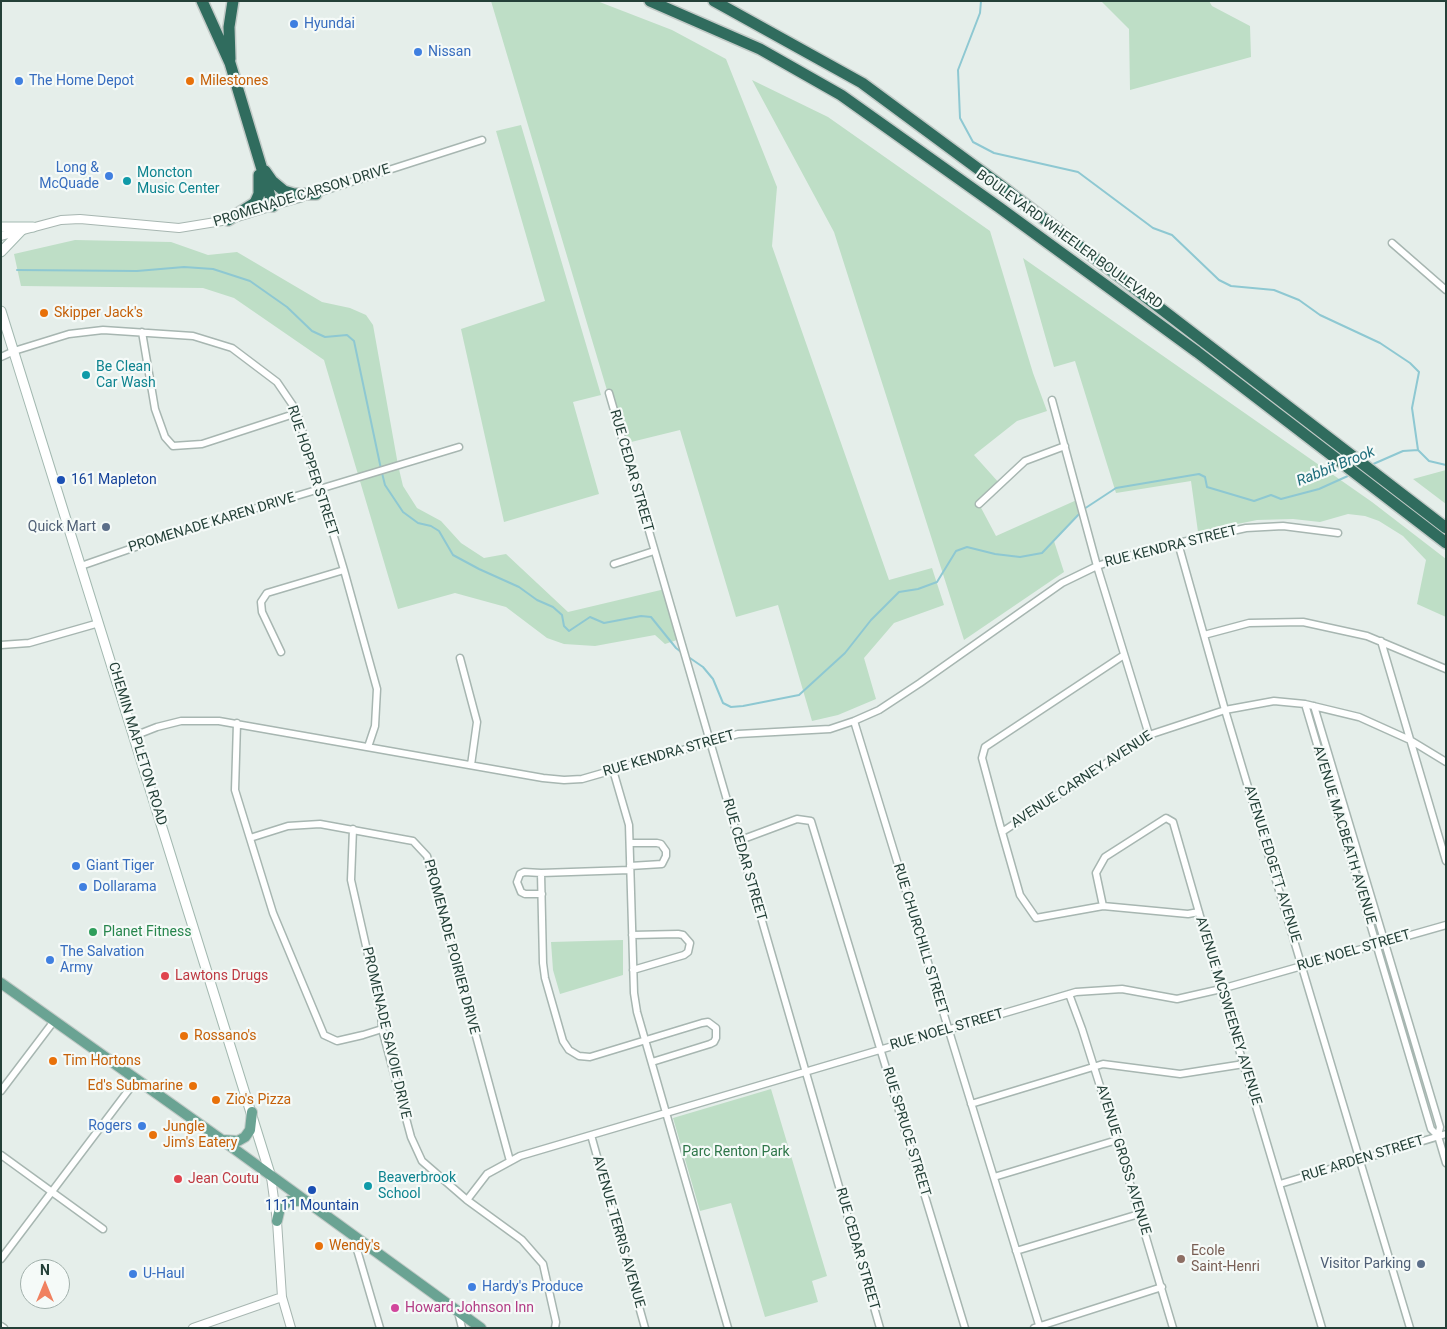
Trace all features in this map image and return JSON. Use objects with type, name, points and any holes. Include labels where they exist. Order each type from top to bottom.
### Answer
[{"type":"highway","points":[[202,1],[230,63],[273,206]]},
{"type":"highway","points":[[230,63],[229,27],[233,1]]},
{"type":"highway","name":"BOULEVARD WHEELER BOULEVARD","points":[[650,1],[760,49],[841,95],[1197,352],[1446,543]]},
{"type":"highway","name":"BOULEVARD WHEELER BOULEVARD","points":[[714,1],[862,83],[1000,185],[1446,528]]},
{"type":"highway","points":[[258,158],[272,181],[284,191],[294,194],[316,194]]},
{"type":"highway","points":[[228,220],[248,209],[255,202],[259,194],[258,158]]},
{"type":"main road","points":[[1,227],[33,227]]},
{"type":"main road","points":[[1,252],[22,230]]},
{"type":"main road","name":"CHEMIN MAPLETON ROAD","points":[[1,311],[272,1177]]},
{"type":"main road","points":[[1,983],[481,1328]]},
{"type":"main road","points":[[222,1140],[238,1141],[246,1137],[250,1130],[252,1112]]},
{"type":"main road","points":[[277,1221],[280,1208],[289,1201],[305,1201]]},
{"type":"street","name":"PROMENADE CARSON DRIVE","points":[[1,236],[61,220],[80,219],[179,228],[204,226],[316,194],[482,140]]},
{"type":"street","points":[[1392,244],[1446,290]]},
{"type":"street","name":"RUE HOPPER STREET","points":[[1,357],[14,351],[69,334],[102,330],[193,336],[232,348],[277,382],[297,413],[377,689],[374,726],[368,746]]},
{"type":"street","points":[[142,332],[155,409],[165,437],[173,446],[202,444],[297,413]]},
{"type":"street","name":"RUE CEDAR STREET","points":[[608,393],[880,1328]]},
{"type":"street","points":[[1052,400],[1097,566],[1149,735]]},
{"type":"street","points":[[979,504],[1025,461],[1065,446]]},
{"type":"street","name":"PROMENADE KAREN DRIVE","points":[[81,566],[182,531],[459,447]]},
{"type":"street","name":"RUE KENDRA STREET","points":[[134,736],[157,727],[181,721],[202,720],[237,723],[564,780],[582,778],[738,734],[830,729],[854,721],[879,710],[920,683],[1062,583],[1097,566],[1138,553],[1246,528],[1283,526],[1338,533]]},
{"type":"street","name":"AVENUE EDGETT AVENUE","points":[[1178,543],[1410,1328]]},
{"type":"street","points":[[614,564],[654,551]]},
{"type":"street","points":[[281,652],[262,612],[261,602],[267,593],[344,570]]},
{"type":"street","points":[[1204,635],[1249,623],[1303,622],[1367,636],[1446,669]]},
{"type":"street","points":[[1,645],[29,643],[99,623]]},
{"type":"street","points":[[1381,641],[1446,860]]},
{"type":"street","points":[[1124,655],[985,747],[982,758],[1020,895],[1036,918],[1103,906],[1188,914],[1199,912]]},
{"type":"street","points":[[460,658],[477,722],[471,765]]},
{"type":"street","name":"AVENUE CARNEY AVENUE","points":[[1002,832],[1149,735],[1226,710],[1274,701],[1305,704],[1359,717],[1410,740],[1446,762]]},
{"type":"street","name":"AVENUE MACBEATH AVENUE","points":[[1305,704],[1431,1129],[1438,1136],[1446,1163]]},
{"type":"street","name":"AVENUE MACBEATH AVENUE","points":[[1314,706],[1440,1127],[1438,1136]]},
{"type":"street","name":"RUE CHURCHILL STREET","points":[[854,721],[971,1104],[997,1176],[1038,1327]]},
{"type":"street","points":[[237,723],[235,790],[273,913],[324,1035],[337,1041],[363,1036],[382,1029]]},
{"type":"street","points":[[613,770],[629,825],[633,970],[637,1012],[728,1328]]},
{"type":"street","name":"AVENUE MCSWEENEY AVENUE","points":[[1103,906],[1096,873],[1104,857],[1166,818],[1174,822],[1322,1328]]},
{"type":"street","name":"RUE SPRUCE STREET","points":[[738,840],[797,819],[812,821],[965,1328]]},
{"type":"street","name":"PROMENADE POIRIER DRIVE","points":[[250,838],[288,826],[320,824],[412,841],[427,856],[510,1160]]},
{"type":"street","name":"PROMENADE SAVOIE DRIVE","points":[[353,830],[351,880],[381,1012],[382,1029],[411,1138],[422,1160],[467,1200],[522,1240],[543,1264],[556,1322],[555,1328]]},
{"type":"street","points":[[542,894],[525,894],[521,892],[517,882],[520,874],[524,872],[542,873],[656,866],[665,861],[666,851],[661,844],[630,843]]},
{"type":"street","points":[[542,873],[545,978],[563,1041],[569,1050],[580,1056],[590,1057],[702,1022],[708,1022],[716,1028],[714,1042],[652,1062]]},
{"type":"street","name":"RUE NOEL STREET","points":[[467,1200],[487,1174],[510,1160],[1076,992],[1122,989],[1176,999],[1446,925]]},
{"type":"street","points":[[632,935],[678,934],[683,935],[690,943],[688,952],[684,955],[633,970]]},
{"type":"street","name":"AVENUE GROSS AVENUE","points":[[1069,994],[1094,1066],[1174,1328]]},
{"type":"street","points":[[1,1091],[54,1021]]},
{"type":"street","points":[[971,1104],[1103,1064],[1180,1074],[1244,1064]]},
{"type":"street","points":[[1414,1070],[1422,1068]]},
{"type":"street","points":[[1,1259],[137,1079]]},
{"type":"street","name":"RUE ARDEN STREET","points":[[1280,1184],[1446,1134]]},
{"type":"street","name":"AVENUE TERRIS AVENUE","points":[[591,1135],[645,1328]]},
{"type":"street","points":[[997,1176],[1117,1140]]},
{"type":"street","points":[[1,1155],[103,1229]]},
{"type":"street","points":[[272,1177],[282,1298],[292,1328]]},
{"type":"street","points":[[1016,1251],[1139,1214]]},
{"type":"street","points":[[353,1236],[380,1328]]},
{"type":"street","points":[[1038,1327],[1162,1287]]},
{"type":"street","points":[[193,1328],[208,1326],[282,1298]]},
{"type":"street","points":[[457,1311],[462,1328]]},
{"type":"green space","points":[[491,1],[597,1],[672,30],[726,59],[777,187],[772,246],[889,580],[932,568],[944,605],[894,623],[864,658],[876,699],[838,715],[812,721],[778,605],[736,617],[680,430],[623,444]]},
{"type":"green space","points":[[1101,1],[1209,1],[1212,6],[1250,26],[1251,57],[1130,90],[1129,29]]},
{"type":"green space","points":[[752,80],[828,117],[990,231],[1033,373],[1047,411],[1017,421],[974,455],[1000,484],[979,504],[996,536],[1079,499],[1082,511],[1054,541],[1064,572],[964,640],[834,232]]},
{"type":"green space","points":[[521,125],[601,395],[573,402],[599,494],[504,522],[461,329],[545,301],[496,131]]},
{"type":"green space","points":[[75,240],[171,242],[208,255],[237,252],[322,302],[350,308],[366,315],[373,325],[403,486],[417,508],[441,521],[461,543],[484,558],[506,554],[568,612],[665,589],[680,639],[665,644],[655,635],[595,646],[564,644],[547,638],[506,607],[455,593],[398,609],[324,360],[234,298],[203,288],[21,286],[14,254]]},
{"type":"green space","points":[[1023,258],[1372,502],[1446,559],[1446,617],[1417,604],[1426,560],[1403,536],[1379,521],[1365,516],[1348,514],[1320,522],[1293,519],[1257,520],[1198,532],[1191,481],[1116,493],[1075,361],[1054,367]]},
{"type":"green space","points":[[1446,470],[1446,504],[1413,479]]},
{"type":"green space","points":[[623,940],[623,975],[560,994],[553,970],[551,942]]},
{"type":"green space","name":"Parc Renton Park","points":[[771,1089],[827,1276],[812,1281],[818,1302],[765,1317],[731,1203],[700,1211],[673,1118]]},
{"type":"waterway","points":[[981,1],[980,13],[958,70],[960,118],[973,142],[994,153],[1078,172],[1153,228],[1172,235],[1219,280],[1231,286],[1274,290],[1299,300],[1320,315],[1380,343],[1410,363],[1419,372],[1412,408],[1418,450],[1429,461],[1446,465]]},
{"type":"waterway","points":[[17,270],[137,271],[184,267],[213,269],[250,281],[287,307],[312,331],[325,337],[347,335],[354,341],[381,469]]},
{"type":"waterway","name":"Rabbit Brook","points":[[1371,465],[1403,451],[1418,450]]},
{"type":"waterway","points":[[382,473],[385,485],[403,512],[418,523],[431,526],[439,531],[453,555],[519,587],[537,600],[553,607],[562,615],[564,626],[569,631],[590,617],[604,623],[641,616],[651,617],[681,652]]},
{"type":"waterway","name":"Rabbit Brook","points":[[1084,509],[1116,488],[1199,474],[1205,477],[1207,487],[1254,501],[1271,495],[1281,499],[1319,489],[1350,475]]},
{"type":"waterway","points":[[687,656],[703,667],[713,679],[723,703],[731,707],[799,695],[845,653],[871,620],[899,592],[918,589],[937,582],[956,551],[967,547],[995,554],[1020,557],[1042,553],[1081,512]]},
{"type":"place","name":"Hyundai","points":[[294,24]]},
{"type":"place","name":"Nissan","points":[[418,52]]},
{"type":"place","name":"The Home Depot","points":[[19,81]]},
{"type":"place","name":"Milestones","points":[[190,81]]},
{"type":"place","name":"Long & McQuade","points":[[109,176]]},
{"type":"place","name":"Moncton Music Center","points":[[127,181]]},
{"type":"place","name":"Skipper Jack's","points":[[44,313]]},
{"type":"place","name":"Be Clean Car Wash","points":[[86,375]]},
{"type":"place","name":"161 Mapleton","points":[[61,480]]},
{"type":"place","name":"Quick Mart","points":[[106,527]]},
{"type":"place","name":"Giant Tiger","points":[[76,866]]},
{"type":"place","name":"Dollarama","points":[[83,887]]},
{"type":"place","name":"Planet Fitness","points":[[93,932]]},
{"type":"place","name":"The Salvation Army","points":[[50,960]]},
{"type":"place","name":"Lawtons Drugs","points":[[165,976]]},
{"type":"place","name":"Rossano's","points":[[184,1036]]},
{"type":"place","name":"Tim Hortons","points":[[53,1061]]},
{"type":"place","name":"Ed's Submarine","points":[[193,1086]]},
{"type":"place","name":"Zio's Pizza","points":[[216,1100]]},
{"type":"place","name":"Rogers","points":[[142,1126]]},
{"type":"place","name":"Jungle Jim's Eatery","points":[[153,1135]]},
{"type":"place","name":"Jean Coutu","points":[[178,1179]]},
{"type":"place","name":"Beaverbrook School","points":[[368,1186]]},
{"type":"place","name":"1111 Mountain","points":[[312,1190]]},
{"type":"place","name":"Wendy's","points":[[319,1246]]},
{"type":"place","name":"Ecole Saint-Henri","points":[[1181,1259]]},
{"type":"place","name":"Visitor Parking","points":[[1421,1264]]},
{"type":"place","name":"U-Haul","points":[[133,1274]]},
{"type":"place","name":"Hardy's Produce","points":[[472,1287]]},
{"type":"place","name":"Howard Johnson Inn","points":[[395,1308]]}]
